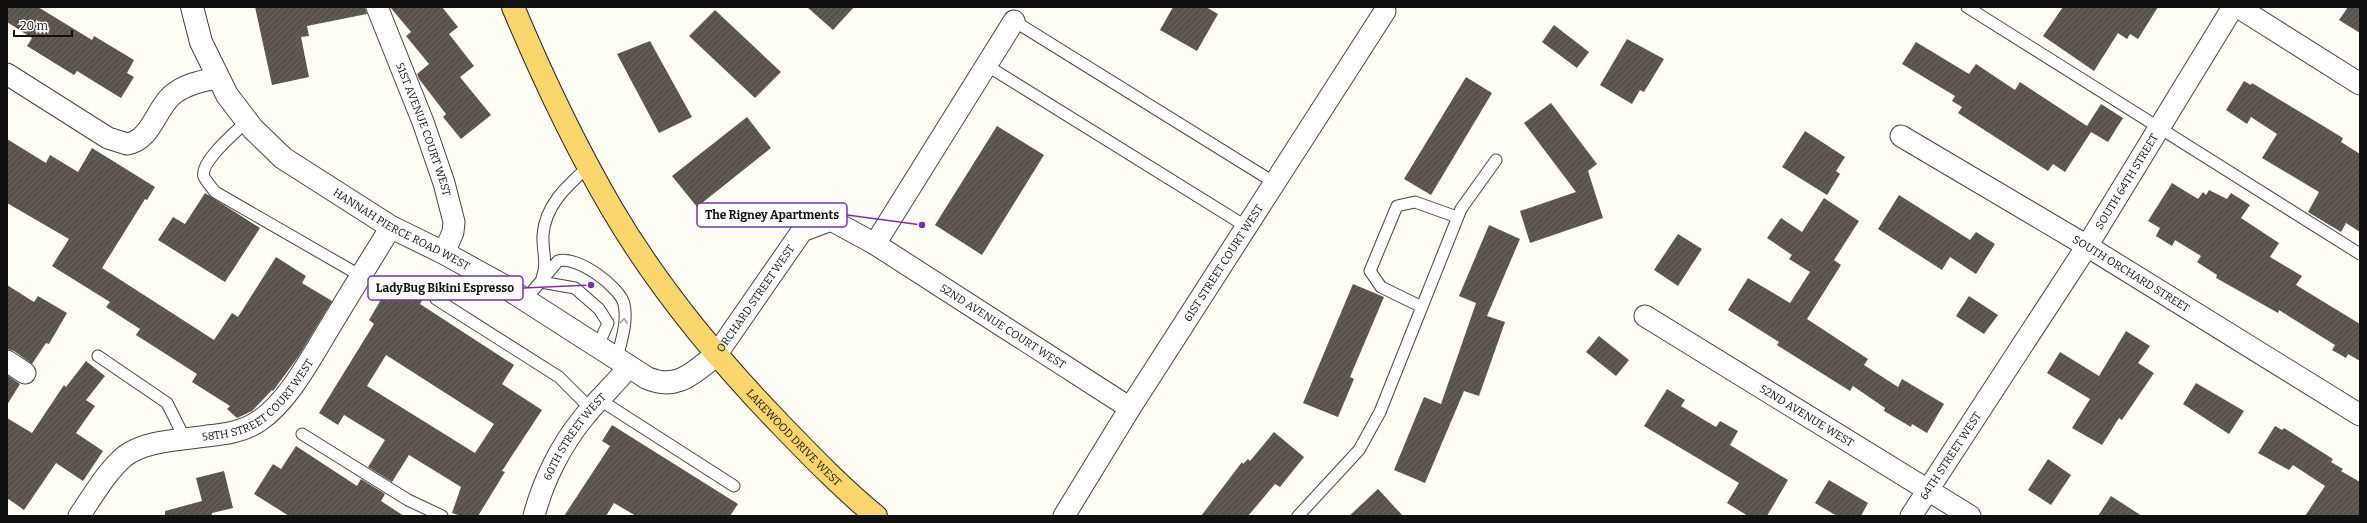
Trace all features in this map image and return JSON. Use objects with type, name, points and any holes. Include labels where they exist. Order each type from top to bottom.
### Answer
[{"type":"main road","name":"ORCHARD STREET WEST","points":[[513,7],[552,96],[612,210],[644,260],[716,355]]},
{"type":"main road","name":"LAKEWOOD DRIVE WEST","points":[[716,355],[813,459],[876,516]]},
{"type":"street","name":"HANNAH PIERCE ROAD WEST","points":[[192,7],[200,42],[217,78],[247,121],[283,158],[391,227],[444,253],[525,300],[623,363],[655,381],[670,383],[689,376],[716,355]]},
{"type":"street","name":"51ST AVENUE COURT WEST","points":[[377,7],[423,122],[444,183],[454,222],[453,232],[444,253]]},
{"type":"street","name":"SOUTH 64TH STREET","points":[[1989,394],[2087,246],[2234,7]]},
{"type":"street","points":[[2238,7],[2360,84]]},
{"type":"street","name":"61ST STREET COURT WEST","points":[[1064,516],[1130,408],[1385,11]]},
{"type":"street","points":[[875,244],[1014,21]]},
{"type":"street","points":[[7,74],[108,138],[127,144],[142,137],[164,103],[176,92],[199,82],[217,78]]},
{"type":"street","name":"SOUTH ORCHARD STREET","points":[[1900,136],[2087,246],[2360,415]]},
{"type":"street","name":"ORCHARD STREET WEST","points":[[716,355],[802,231],[831,220],[875,244]]},
{"type":"street","name":"58TH STREET COURT WEST","points":[[79,516],[111,470],[126,456],[142,448],[185,439],[233,433],[250,427],[269,413],[284,397],[310,361],[391,227]]},
{"type":"street","name":"52ND AVENUE COURT WEST","points":[[875,244],[1130,408]]},
{"type":"street","name":"52ND AVENUE WEST","points":[[1645,316],[1970,516]]},
{"type":"street","points":[[7,361],[25,372]]},
{"type":"street","name":"60TH STREET WEST","points":[[534,516],[545,482],[553,465],[623,363]]},
{"type":"street","name":"64TH STREET WEST","points":[[1911,516],[1989,394]]},
{"type":"lane","points":[[1967,7],[2360,254]]},
{"type":"lane","points":[[1014,21],[1275,183]]},
{"type":"lane","points":[[986,65],[1246,227]]},
{"type":"lane","points":[[247,121],[214,154],[204,168],[204,176],[215,192],[361,276]]},
{"type":"lane","points":[[1298,516],[1359,450],[1380,412],[1461,209],[1496,160]]},
{"type":"lane","points":[[541,282],[545,270],[543,234],[546,221],[565,187],[588,166]]},
{"type":"lane","points":[[1422,308],[1381,287],[1370,271],[1397,206],[1415,202],[1458,217]]},
{"type":"lane","points":[[525,300],[558,261],[570,260],[591,269],[617,292],[622,299],[625,317],[623,363]]},
{"type":"lane","points":[[541,282],[575,288],[599,309],[608,323],[598,346]]},
{"type":"lane","points":[[436,299],[559,377],[596,404],[734,486]]},
{"type":"lane","points":[[98,356],[166,403],[185,439]]},
{"type":"lane","points":[[302,434],[408,500],[442,516]]},
{"type":"building","points":[[7,7],[38,7],[92,40],[94,36],[134,60],[127,73],[134,77],[121,98],[77,71],[74,75],[27,46],[32,38],[7,22]]},
{"type":"building","points":[[255,7],[365,7],[367,14],[307,26],[309,36],[301,37],[309,77],[272,85]]},
{"type":"building","points":[[390,7],[442,7],[458,27],[449,34],[474,66],[460,77],[491,115],[461,139],[443,117],[446,114],[419,79],[417,74],[429,64],[406,36],[411,32]]},
{"type":"building","points":[[807,7],[854,7],[833,30]]},
{"type":"building","points":[[1173,7],[1206,7],[1218,14],[1197,51],[1160,30]]},
{"type":"building","points":[[2063,7],[2158,7],[2138,39],[2130,34],[2127,39],[2118,33],[2094,71],[2043,36]]},
{"type":"building","points":[[2348,7],[2360,7],[2360,33],[2339,20]]},
{"type":"building","points":[[715,10],[781,72],[755,98],[689,36]]},
{"type":"building","points":[[1554,25],[1589,52],[1577,68],[1542,42]]},
{"type":"building","points":[[1627,39],[1664,59],[1644,92],[1640,90],[1632,104],[1600,85]]},
{"type":"building","points":[[650,41],[692,117],[659,133],[617,54]]},
{"type":"building","points":[[1916,42],[1969,74],[1976,64],[2015,90],[2020,82],[2087,126],[2101,104],[2123,118],[2108,142],[2091,132],[2065,172],[2053,164],[2048,171],[1958,113],[1962,107],[1952,101],[1955,96],[1902,64]]},
{"type":"building","points":[[1466,77],[1492,93],[1431,195],[1404,179]]},
{"type":"building","points":[[2244,81],[2251,85],[2252,83],[2343,138],[2341,142],[2360,154],[2360,232],[2346,223],[2341,232],[2308,212],[2319,192],[2262,158],[2277,134],[2251,117],[2247,124],[2226,110]]},
{"type":"building","points":[[1551,103],[1597,164],[1588,171],[1603,218],[1530,243],[1520,211],[1576,192],[1524,123]]},
{"type":"building","points":[[747,117],[771,148],[697,207],[672,176]]},
{"type":"building","points":[[997,126],[1044,155],[982,255],[935,225]]},
{"type":"building","points":[[1805,131],[1845,157],[1836,171],[1840,174],[1827,195],[1782,167]]},
{"type":"building","points":[[7,139],[46,163],[50,155],[78,172],[92,148],[155,187],[147,200],[145,199],[102,268],[214,340],[232,313],[238,317],[276,257],[306,276],[302,283],[332,301],[298,357],[273,391],[272,390],[252,411],[237,418],[227,409],[230,406],[192,382],[197,374],[136,335],[140,329],[106,307],[110,302],[52,266],[69,239],[7,203]]},
{"type":"building","points":[[2172,183],[2198,199],[2203,192],[2206,195],[2209,190],[2227,199],[2231,193],[2250,205],[2241,218],[2279,243],[2270,257],[2302,276],[2296,285],[2360,324],[2360,361],[2348,354],[2346,358],[2332,350],[2335,345],[2279,310],[2278,313],[2216,278],[2217,275],[2197,262],[2201,256],[2175,240],[2172,246],[2156,236],[2160,228],[2148,221]]},
{"type":"building","points":[[205,193],[260,228],[225,282],[158,240],[173,217],[185,224]]},
{"type":"building","points":[[1899,195],[1970,240],[1976,232],[1995,244],[1976,274],[1950,257],[1942,270],[1878,229]]},
{"type":"building","points":[[1824,198],[1859,221],[1834,260],[1841,265],[1807,319],[1868,359],[1864,365],[1898,387],[1902,379],[1944,404],[1927,433],[1912,424],[1911,427],[1884,411],[1885,408],[1853,386],[1850,391],[1777,345],[1779,342],[1728,310],[1748,278],[1790,303],[1810,272],[1789,259],[1792,255],[1767,238],[1781,218],[1802,232]]},
{"type":"building","points":[[1489,225],[1520,239],[1487,316],[1505,322],[1479,396],[1464,391],[1425,483],[1394,470],[1424,397],[1441,404],[1476,303],[1459,296]]},
{"type":"building","points":[[1678,234],[1702,249],[1678,286],[1654,270]]},
{"type":"building","points":[[393,279],[424,297],[420,304],[514,365],[502,384],[542,410],[502,471],[505,472],[478,516],[461,516],[452,513],[461,487],[409,455],[392,482],[368,467],[385,440],[344,415],[338,425],[319,413],[374,324],[369,320]],"holes":[[[386,355],[494,424],[475,453],[367,386]]]},
{"type":"building","points":[[1353,284],[1384,297],[1350,377],[1354,379],[1338,417],[1303,403]]},
{"type":"building","points":[[7,285],[34,302],[38,296],[67,313],[49,344],[46,343],[32,364],[14,351],[7,349]]},
{"type":"building","points":[[1969,296],[1998,315],[1984,334],[1956,316]]},
{"type":"building","points":[[2126,331],[2150,346],[2138,363],[2154,373],[2122,420],[2119,418],[2102,445],[2072,428],[2090,399],[2047,373],[2060,352],[2099,376]]},
{"type":"building","points":[[1599,336],[1629,360],[1616,376],[1586,352]]},
{"type":"building","points":[[86,361],[105,376],[86,400],[95,406],[76,433],[103,451],[83,481],[56,463],[24,510],[7,498],[7,418],[32,433],[64,385],[66,387]]},
{"type":"building","points":[[7,375],[20,384],[7,405]]},
{"type":"building","points":[[2196,383],[2244,411],[2229,434],[2183,404]]},
{"type":"building","points":[[1667,389],[1685,400],[1681,406],[1716,427],[1720,421],[1738,431],[1730,445],[1788,480],[1767,516],[1748,516],[1727,503],[1739,483],[1644,426]]},
{"type":"building","points":[[612,425],[738,504],[730,516],[636,516],[614,503],[606,516],[564,516],[610,446],[602,441]]},
{"type":"building","points":[[2275,426],[2282,430],[2284,428],[2333,459],[2331,462],[2343,469],[2341,471],[2360,482],[2360,516],[2305,516],[2325,486],[2293,465],[2289,470],[2258,453]]},
{"type":"building","points":[[1274,432],[1304,457],[1280,487],[1275,484],[1248,516],[1201,516],[1242,462],[1243,464],[1248,459],[1250,461]]},
{"type":"building","points":[[296,446],[357,486],[361,479],[385,494],[381,501],[404,516],[289,516],[254,494],[273,464],[281,469]]},
{"type":"building","points":[[2048,459],[2071,475],[2051,505],[2028,490]]},
{"type":"building","points":[[224,471],[233,508],[212,513],[212,516],[165,516],[165,511],[202,501],[196,478]]},
{"type":"building","points":[[1829,480],[1868,503],[1861,516],[1837,516],[1815,503]]},
{"type":"building","points":[[1378,489],[1403,516],[1349,516]]},
{"type":"building","points":[[2111,496],[2142,516],[2098,516]]},
{"type":"place","name":"The Rigney Apartments","points":[[922,225]]},
{"type":"place","name":"LadyBug Bikini Espresso","points":[[591,285]]}]
